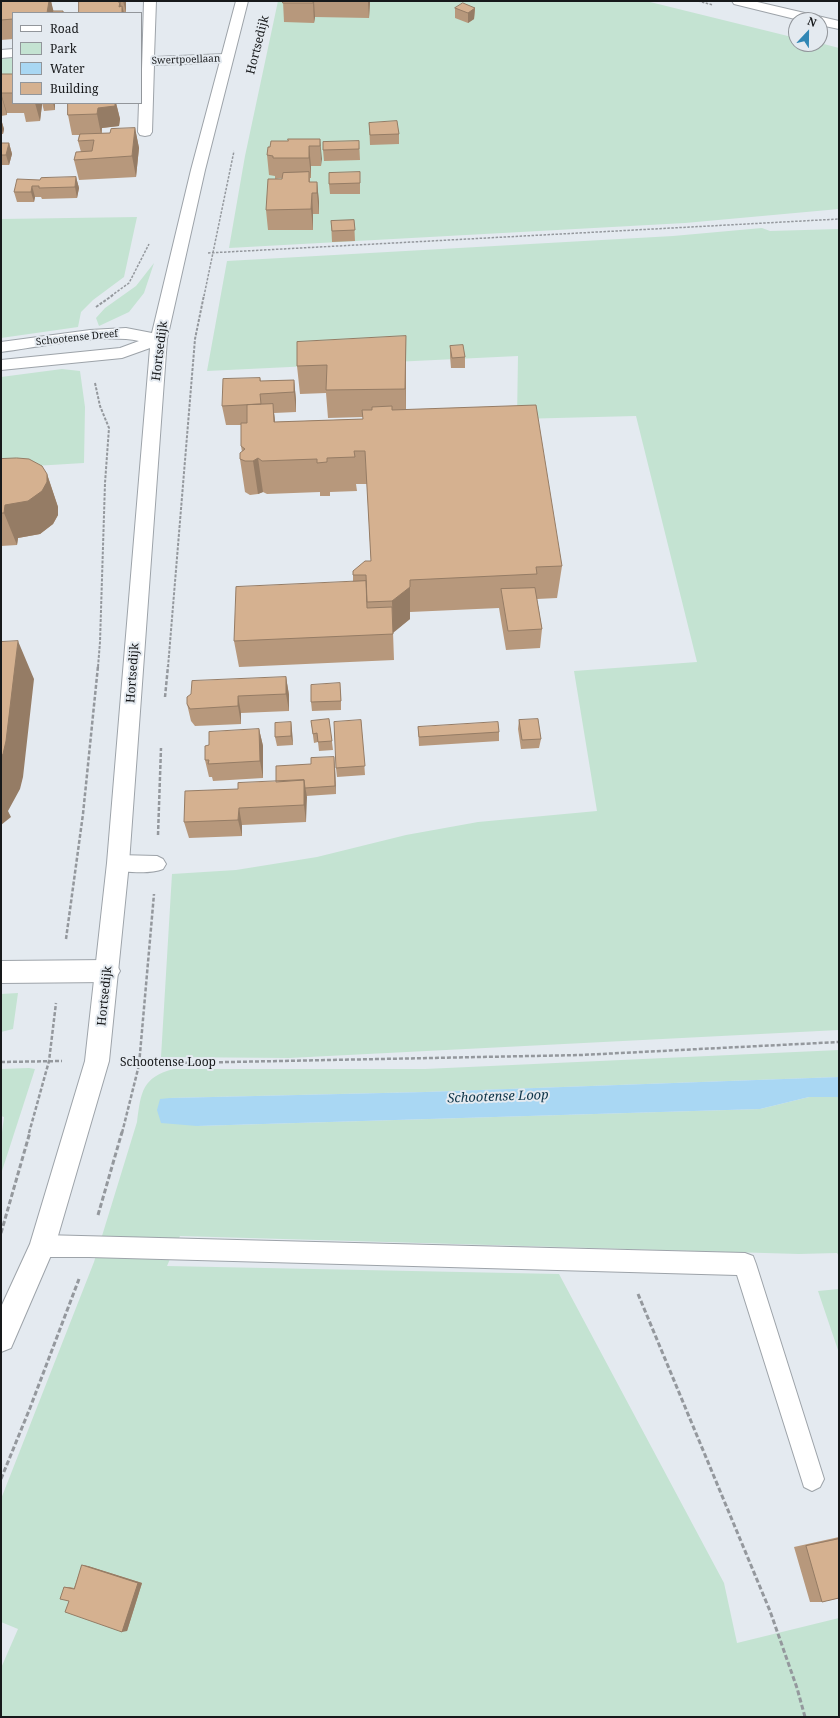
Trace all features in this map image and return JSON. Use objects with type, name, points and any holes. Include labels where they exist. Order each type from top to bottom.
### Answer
[{"type":"street","points":[[144,47],[150,1]]},
{"type":"street","name":"Hortsedijk","points":[[1,1338],[42,1246],[97,1061],[108,971],[118,863],[159,339],[226,58],[242,1]]},
{"type":"street","points":[[738,1],[788,13]]},
{"type":"street","points":[[828,23],[839,26]]},
{"type":"street","name":"Swertpoellaan","points":[[144,47],[145,69],[226,58]]},
{"type":"street","points":[[1,54],[12,53]]},
{"type":"street","points":[[145,69],[145,132]]},
{"type":"street","name":"Schootense Dreef","points":[[1,347],[90,335],[126,333],[159,339]]},
{"type":"street","name":"Schootense Dreef","points":[[1,366],[122,353],[159,339]]},
{"type":"street","points":[[1,972],[108,971]]},
{"type":"lane","points":[[118,863],[157,864]]},
{"type":"lane","points":[[42,1246],[89,1246],[745,1264],[812,1479]]},
{"type":"path","points":[[164,703],[195,339],[236,144]]},
{"type":"path","points":[[178,255],[839,219]]},
{"type":"path","points":[[90,335],[88,319],[98,305],[128,283],[142,260],[151,240]]},
{"type":"path","points":[[1,1233],[49,1062],[83,814],[100,642],[105,483],[109,428],[100,406],[89,356]]},
{"type":"path","points":[[139,1065],[157,864],[161,743]]},
{"type":"path","name":"Schootense Loop","points":[[1,1062],[97,1061],[139,1065],[581,1055],[839,1042]]},
{"type":"path","points":[[625,1261],[770,1611],[806,1717]]},
{"type":"green space","points":[[278,1],[646,1],[788,36],[788,52],[828,52],[828,45],[839,48],[839,209],[685,223],[229,248],[245,156]]},
{"type":"green space","points":[[12,57],[12,75],[1,75],[1,58]]},
{"type":"green space","points":[[137,217],[124,277],[93,300],[81,312],[78,327],[1,338],[1,219]]},
{"type":"green space","points":[[762,228],[770,231],[839,229],[839,1030],[289,1058],[161,1057],[172,874],[236,870],[317,857],[406,835],[478,822],[597,811],[574,671],[697,662],[636,416],[517,419],[518,356],[207,371],[227,261],[673,236]]},
{"type":"green space","points":[[154,263],[144,293],[129,312],[99,326],[96,318],[105,308],[136,286]]},
{"type":"green space","points":[[62,369],[80,371],[85,407],[84,463],[1,468],[1,377]]},
{"type":"green space","points":[[18,993],[13,1029],[1,1032],[1,994]]},
{"type":"green space","points":[[839,1050],[839,1077],[425,1092],[170,1098],[197,1126],[760,1109],[809,1097],[839,1097],[839,1256],[837,1253],[799,1254],[180,1236],[167,1266],[559,1274],[724,1583],[737,1643],[839,1618],[839,1717],[1,1717],[1,1668],[18,1629],[1,1622],[1,1499],[94,1262],[137,1122],[142,1094],[149,1081],[155,1076],[174,1069],[425,1069]]},
{"type":"green space","points":[[1,1069],[35,1069],[1,1174],[1,1140],[4,1117],[1,1116]]},
{"type":"green space","points":[[839,1289],[839,1353],[818,1291]]},
{"type":"water","points":[[839,1077],[839,1097],[809,1097],[760,1109],[197,1126],[161,1123],[157,1110],[160,1099],[170,1098],[425,1092]]},
{"type":"building","points":[[1,1],[49,1],[47,12],[12,12],[12,19],[1,20]]},
{"type":"building","points":[[79,1],[118,1],[120,2],[119,7],[122,6],[122,12],[79,12]]},
{"type":"building","points":[[283,1],[313,1],[313,3],[283,3]]},
{"type":"building","points":[[463,3],[475,8],[468,13],[455,8]]},
{"type":"building","points":[[1,74],[12,74],[12,93],[1,93]]},
{"type":"building","points":[[68,104],[115,104],[115,106],[98,108],[97,114],[68,115]]},
{"type":"building","points":[[397,121],[399,134],[370,135],[369,123]]},
{"type":"building","points":[[135,128],[132,156],[74,160],[76,152],[92,151],[94,140],[78,141],[80,134],[110,133],[111,129]]},
{"type":"building","points":[[288,139],[320,139],[320,146],[309,146],[309,158],[273,158],[273,156],[267,155],[268,147],[270,147],[271,141],[288,141]]},
{"type":"building","points":[[359,141],[359,149],[323,150],[323,142]]},
{"type":"building","points":[[1,143],[9,143],[6,155],[1,155]]},
{"type":"building","points":[[309,172],[309,182],[317,182],[317,193],[312,193],[311,209],[266,210],[268,179],[282,179],[283,173]]},
{"type":"building","points":[[360,172],[360,183],[329,184],[329,173]]},
{"type":"building","points":[[76,177],[75,187],[39,188],[39,186],[32,186],[31,192],[14,192],[17,179],[40,180],[41,178]]},
{"type":"building","points":[[354,220],[355,230],[332,231],[331,221]]},
{"type":"building","points":[[406,336],[405,389],[326,390],[327,365],[297,366],[297,342]]},
{"type":"building","points":[[463,345],[465,357],[452,358],[450,346]]},
{"type":"building","points":[[260,378],[260,381],[294,380],[294,392],[260,394],[261,404],[222,406],[223,379]]},
{"type":"building","points":[[273,404],[274,422],[363,419],[362,410],[372,410],[372,407],[392,406],[392,410],[536,405],[562,566],[536,567],[537,574],[410,580],[410,587],[392,601],[367,602],[366,575],[353,575],[353,571],[365,561],[371,561],[365,451],[354,451],[355,457],[327,458],[327,462],[317,463],[317,459],[262,461],[258,458],[253,461],[245,461],[240,459],[240,453],[245,449],[241,446],[241,423],[247,423],[247,405]]},
{"type":"building","points":[[1,459],[29,459],[42,466],[47,474],[47,482],[42,491],[28,501],[5,505],[4,513],[1,513]]},
{"type":"building","points":[[366,581],[367,608],[392,607],[393,634],[234,641],[236,587]]},
{"type":"building","points":[[535,588],[542,629],[508,631],[501,589]]},
{"type":"building","points":[[18,641],[6,741],[1,757],[1,642]]},
{"type":"building","points":[[286,677],[286,694],[238,696],[238,706],[190,709],[187,704],[187,697],[191,694],[192,681]]},
{"type":"building","points":[[340,683],[341,701],[311,702],[311,685]]},
{"type":"building","points":[[329,719],[332,741],[318,742],[317,733],[313,734],[311,721]]},
{"type":"building","points":[[538,719],[541,739],[522,740],[519,720]]},
{"type":"building","points":[[361,720],[365,766],[336,768],[334,722]]},
{"type":"building","points":[[291,722],[291,736],[275,737],[275,723]]},
{"type":"building","points":[[498,722],[499,732],[419,737],[418,727]]},
{"type":"building","points":[[259,729],[260,761],[208,764],[209,760],[205,760],[205,746],[209,745],[209,732]]},
{"type":"building","points":[[334,757],[335,786],[305,788],[304,780],[276,782],[276,766],[311,764],[311,758]]},
{"type":"building","points":[[304,780],[304,805],[239,808],[238,820],[184,822],[185,791],[238,789],[238,783]]},
{"type":"building","points":[[839,1539],[839,1598],[822,1602],[806,1546]]},
{"type":"building","points":[[82,1565],[138,1583],[122,1632],[65,1612],[69,1601],[60,1599],[64,1587],[74,1589]]}]
